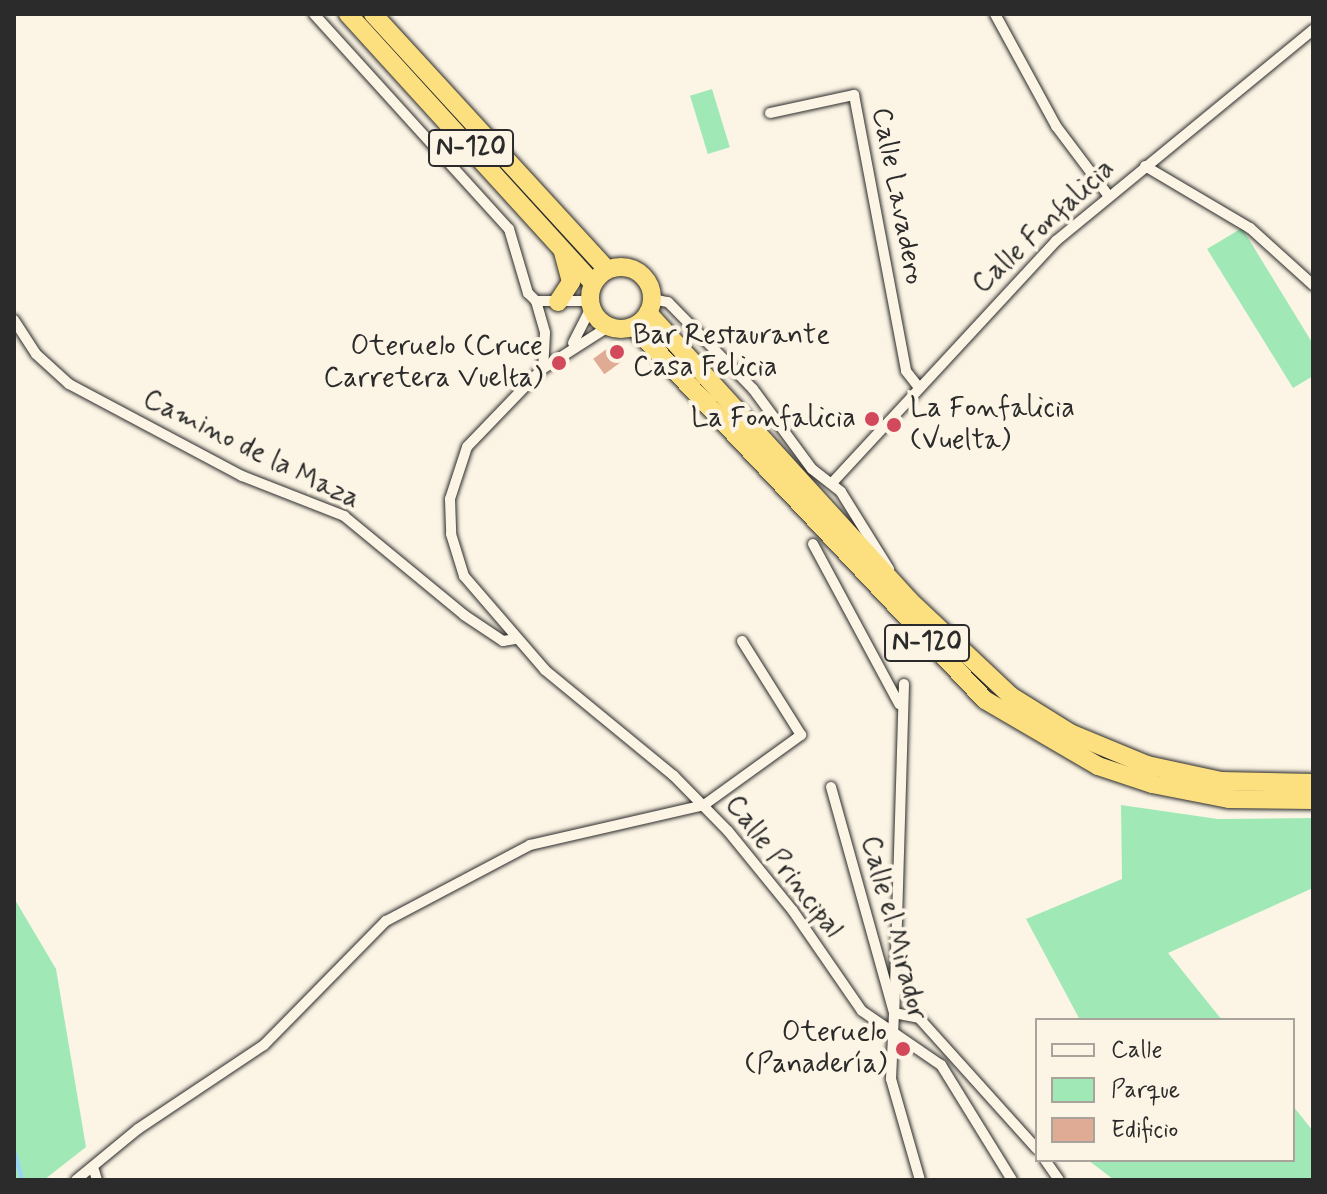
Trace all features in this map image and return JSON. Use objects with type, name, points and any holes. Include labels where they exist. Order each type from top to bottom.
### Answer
[{"type":"highway","name":"N-120","points":[[348,14],[558,243],[595,290],[608,327]]},
{"type":"highway","name":"N-120","points":[[373,14],[595,290]]},
{"type":"highway","points":[[558,243],[571,282],[558,302]]},
{"type":"highway","name":"N-120","points":[[595,290],[639,273],[650,306],[909,600],[992,681],[1098,746],[1196,777],[1313,783]]},
{"type":"highway","points":[[608,327],[634,327],[650,306]]},
{"type":"highway","name":"N-120","points":[[634,327],[985,700],[1098,766],[1152,784],[1229,799],[1313,800]]},
{"type":"street","points":[[314,14],[509,229],[523,281],[536,301],[545,333],[542,369]]},
{"type":"street","points":[[995,14],[1056,126],[1108,195]]},
{"type":"street","name":"Calle Fonfalicia","points":[[832,483],[917,385],[1108,195],[1313,30]]},
{"type":"street","name":"Calle Lavadero","points":[[770,113],[854,95],[906,371],[917,385]]},
{"type":"street","points":[[1145,166],[1250,228],[1313,285]]},
{"type":"street","points":[[536,301],[558,302],[595,290]]},
{"type":"street","points":[[573,343],[595,290]]},
{"type":"street","points":[[650,306],[668,302],[740,374],[812,469],[832,483],[909,600]]},
{"type":"street","name":"Camino de la Maza","points":[[14,320],[36,354],[69,384],[242,476],[344,516],[464,615],[503,641],[515,639]]},
{"type":"street","points":[[515,639],[464,576],[451,534],[450,499],[459,463],[480,429],[542,369],[573,343],[608,327]]},
{"type":"street","points":[[813,544],[899,704]]},
{"type":"street","name":"Calle Principal","points":[[515,639],[704,805],[785,899],[862,1011],[892,1035]]},
{"type":"street","points":[[76,1180],[138,1129],[264,1045],[386,921],[530,845],[704,805],[801,735],[742,641]]},
{"type":"street","points":[[904,684],[899,704],[894,1013],[919,1018],[1035,1147]]},
{"type":"street","name":"Calle el Mirador","points":[[831,787],[894,1013],[892,1035],[914,1042],[941,1065],[1012,1180]]},
{"type":"street","points":[[892,1035],[891,1079],[920,1180]]},
{"type":"street","points":[[1046,1162],[1059,1180]]},
{"type":"street","points":[[93,1167],[97,1180]]},
{"type":"green space","points":[[712,89],[730,147],[708,154],[690,96]]},
{"type":"green space","points":[[1242,228],[1313,344],[1313,376],[1293,388],[1207,249]]},
{"type":"green space","points":[[1121,805],[1218,819],[1313,818],[1313,888],[1168,953],[1220,1018],[1079,1018],[1026,919],[1122,879]]},
{"type":"green space","points":[[14,898],[56,969],[86,1147],[44,1180],[14,1180]]},
{"type":"green space","points":[[1295,1108],[1313,1131],[1313,1180],[1114,1180],[1091,1162],[1295,1162]]},
{"type":"building","points":[[615,343],[626,358],[604,374],[593,359]]},
{"type":"waterway","points":[[14,1150],[22,1180]]},
{"type":"place","name":"Bar Restaurante Casa Felicia","points":[[617,352]]},
{"type":"place","name":"Oteruelo (Cruce Carretera Vuelta)","points":[[559,363]]},
{"type":"place","name":"La Fonfalicia","points":[[872,419]]},
{"type":"place","name":"La Fonfalicia (Vuelta)","points":[[894,425]]},
{"type":"place","name":"Oteruelo (Panadería)","points":[[903,1049]]}]
